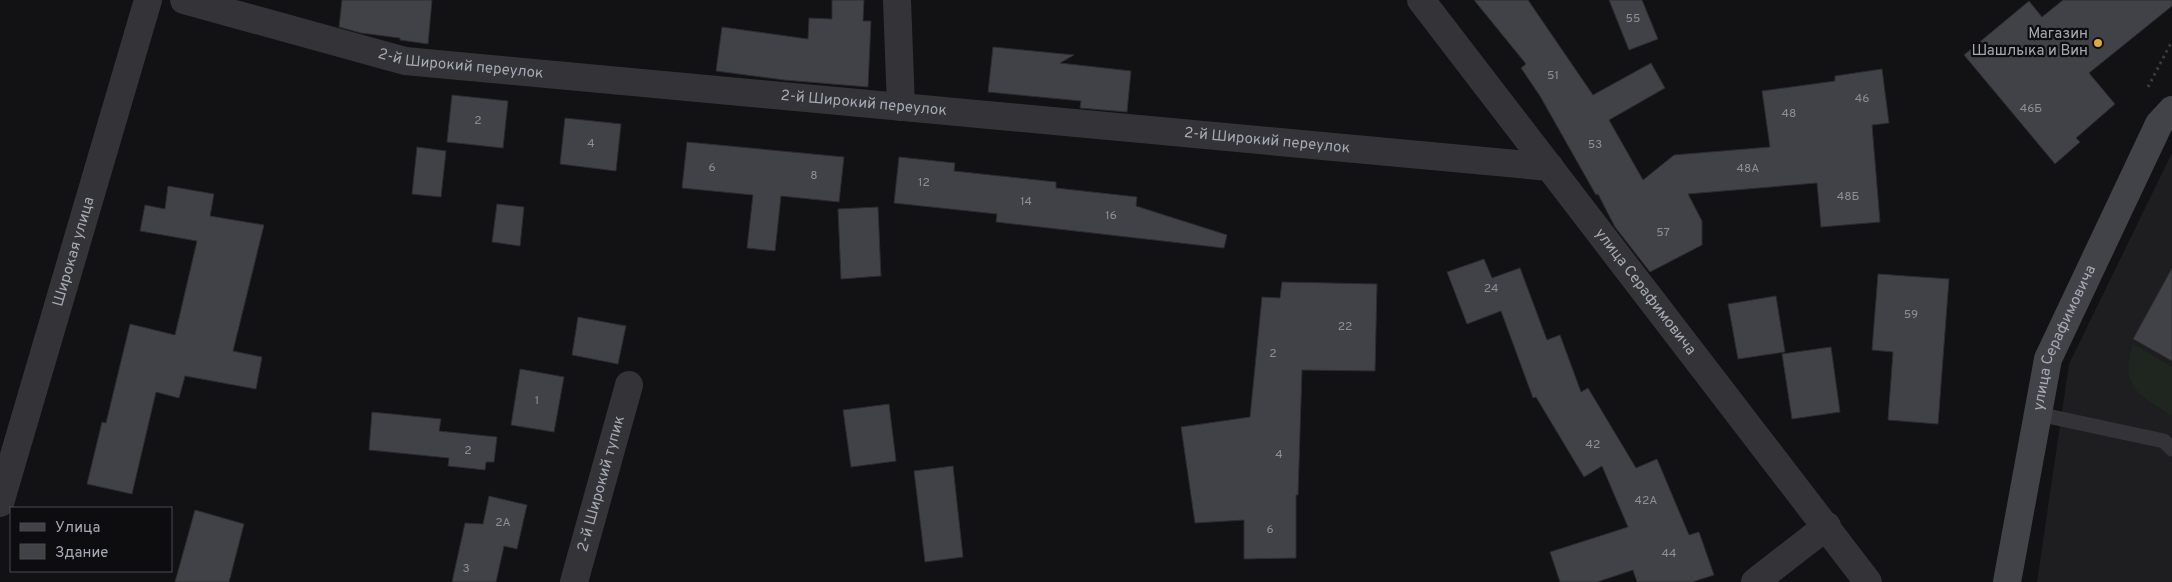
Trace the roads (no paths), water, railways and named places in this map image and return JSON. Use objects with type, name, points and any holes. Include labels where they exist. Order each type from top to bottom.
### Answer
[{"type":"street","name":"Широкая улица","points":[[0,503],[148,0]]},
{"type":"street","name":"2-й Широкий переулок","points":[[184,0],[405,61],[1550,167]]},
{"type":"street","points":[[897,0],[901,107]]},
{"type":"street","name":"улица Серафимовича","points":[[1421,0],[1827,526],[1868,582]]},
{"type":"street","name":"улица Серафимовича","points":[[2007,582],[2048,359],[2159,124],[2172,110]]},
{"type":"street","name":"2-й Широкий тупик","points":[[574,582],[629,385]]},
{"type":"street","points":[[1755,582],[1827,526]]},
{"type":"lane","points":[[2038,414],[2164,441],[2172,449]]},
{"type":"place","name":"Магазин Шашлыка и Вин","points":[[2098,43]]}]
